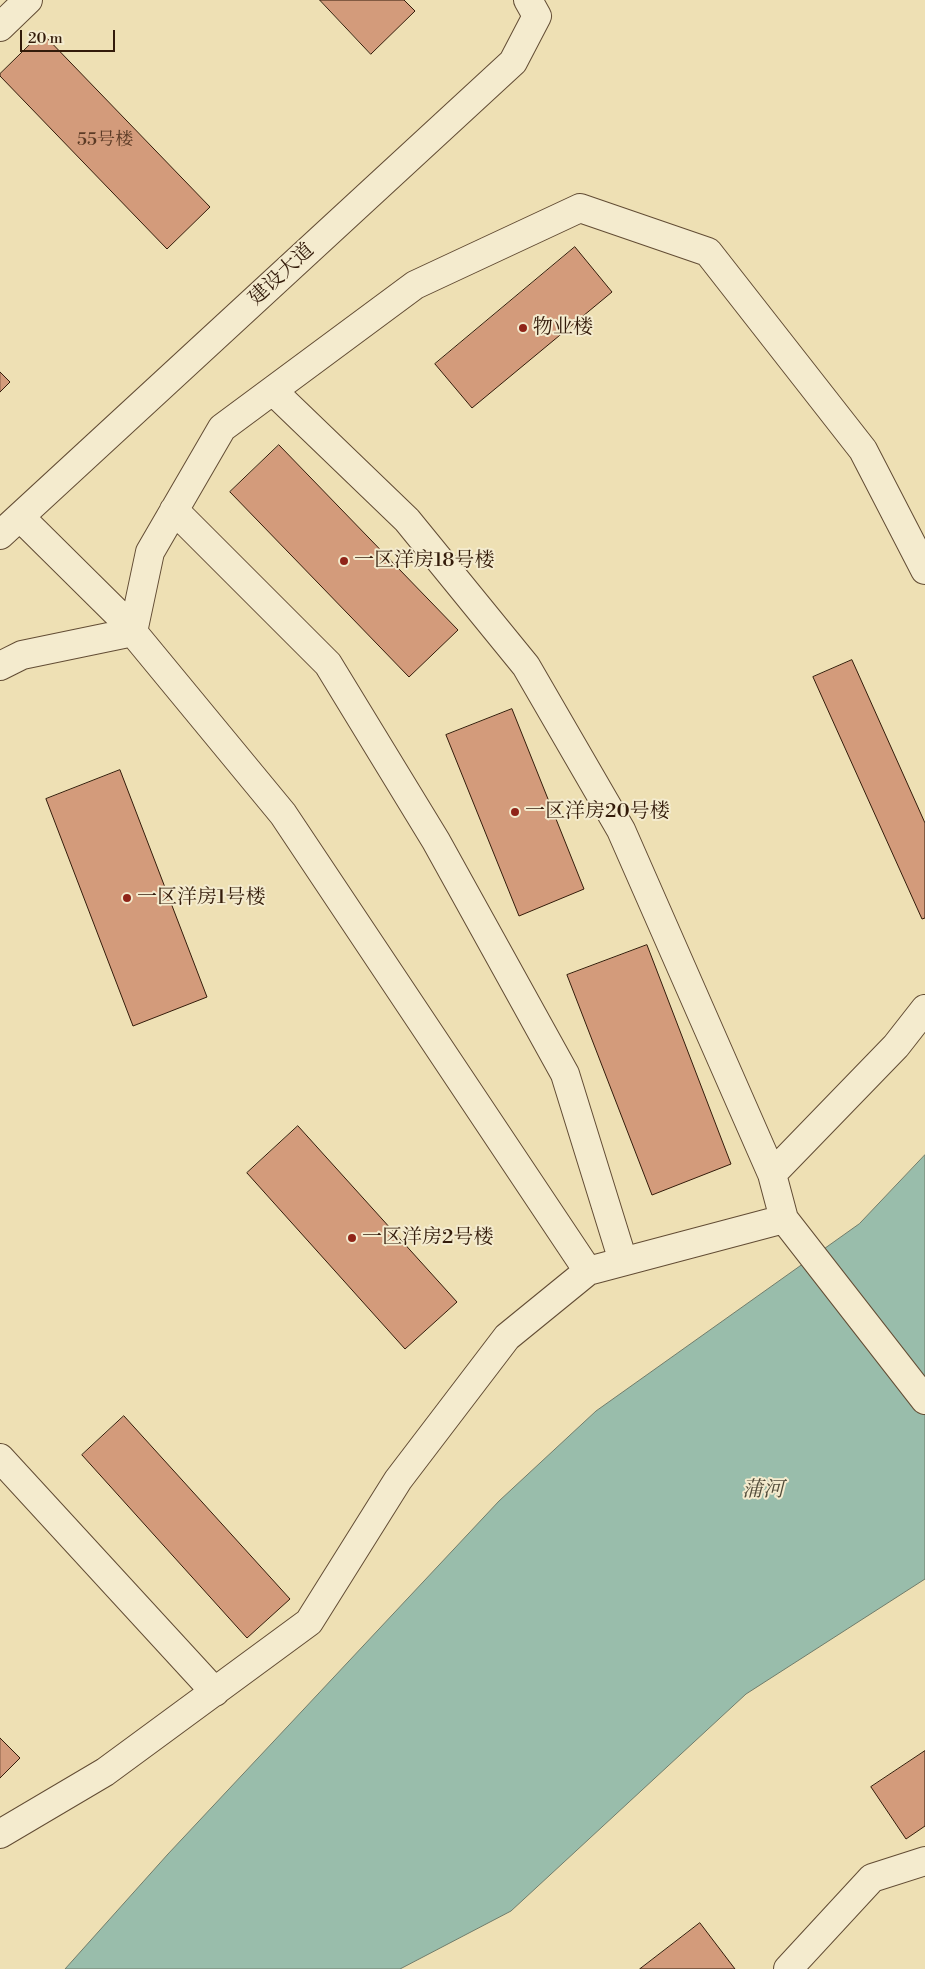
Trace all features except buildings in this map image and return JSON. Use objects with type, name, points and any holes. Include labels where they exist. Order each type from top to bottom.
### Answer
[{"type":"street","points":[[0,27],[28,0]]},
{"type":"street","name":"建设大道","points":[[0,536],[513,62],[537,16],[528,0]]},
{"type":"street","points":[[133,632],[150,552],[222,428],[416,285],[580,208],[708,252],[863,450],[925,570]]},
{"type":"street","points":[[273,391],[406,520],[526,666],[621,830],[772,1174],[784,1219],[925,1400]]},
{"type":"street","points":[[174,510],[328,664],[436,841],[565,1074],[623,1261]]},
{"type":"street","points":[[20,517],[118,614],[282,814],[588,1271]]},
{"type":"street","points":[[0,666],[22,655],[133,632]]},
{"type":"street","points":[[772,1174],[896,1046],[925,1009]]},
{"type":"street","points":[[0,1834],[105,1772],[310,1622],[398,1480],[507,1337],[588,1271],[784,1219]]},
{"type":"street","points":[[0,1458],[215,1692]]},
{"type":"street","points":[[788,1969],[872,1878],[925,1861]]},
{"type":"water","name":"蒲河","points":[[925,1155],[925,1579],[746,1694],[511,1911],[400,1969],[65,1969],[168,1854],[499,1501],[596,1411],[859,1224]]},
{"type":"place","name":"物业楼","points":[[523,328]]},
{"type":"place","name":"一区洋房18号楼","points":[[344,561]]},
{"type":"place","name":"一区洋房20号楼","points":[[515,812]]},
{"type":"place","name":"一区洋房1号楼","points":[[127,898]]},
{"type":"place","name":"一区洋房2号楼","points":[[352,1238]]}]
